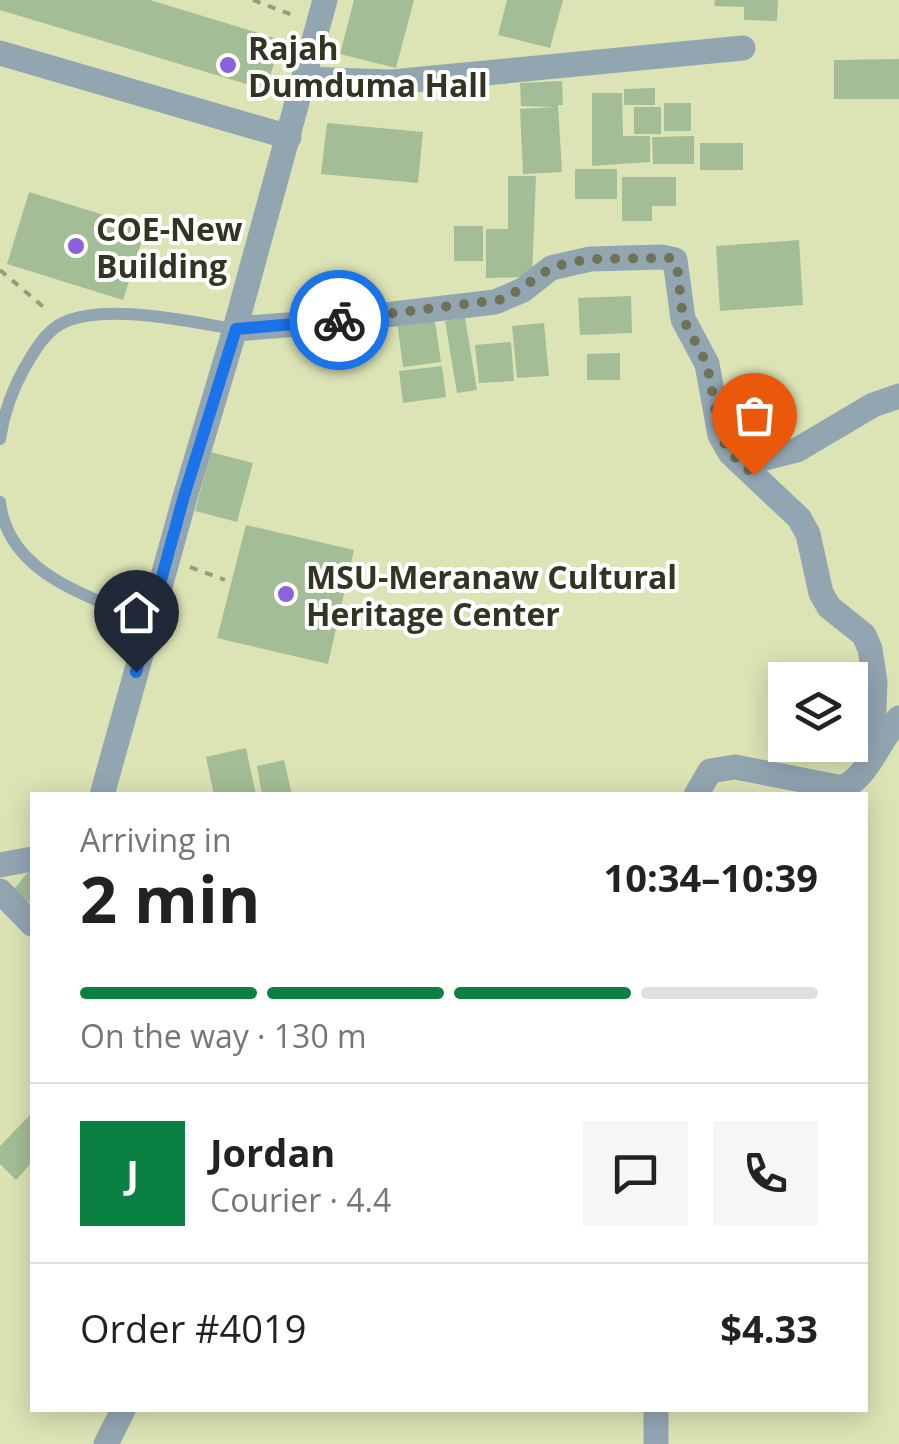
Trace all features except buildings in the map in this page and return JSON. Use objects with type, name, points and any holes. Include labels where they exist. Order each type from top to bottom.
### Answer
[{"type":"street","points":[[103,792],[236,329],[321,12]]},
{"type":"street","points":[[304,79],[392,82],[743,48]]},
{"type":"street","points":[[0,53],[289,137]]},
{"type":"street","points":[[236,329],[495,302],[564,264],[590,259],[671,258],[677,266],[683,319],[707,364],[720,435],[730,453],[799,518],[808,534],[821,593],[829,607],[864,636],[870,648],[874,682],[872,758]]},
{"type":"street","points":[[742,464],[796,450],[873,405],[899,396]]},
{"type":"street","points":[[698,792],[710,772],[735,767],[843,788],[852,784],[899,718]]},
{"type":"street","points":[[0,865],[30,859]]},
{"type":"street","points":[[0,891],[30,922]]},
{"type":"street","points":[[106,1444],[122,1412]]},
{"type":"street","points":[[656,1412],[656,1444]]},
{"type":"lane","points":[[0,439],[4,414],[16,384],[48,332],[62,322],[106,314],[236,329]]},
{"type":"lane","points":[[0,502],[4,524],[14,545],[32,564],[98,600],[150,620]]},
{"type":"path","points":[[252,0],[321,12]]},
{"type":"path","points":[[0,270],[62,322]]},
{"type":"path","points":[[167,559],[225,580]]},
{"type":"way so far","points":[[339,320],[495,302],[523,290],[551,268],[590,259],[671,258],[677,266],[686,329],[707,364],[720,435],[730,453],[754,475]]},
{"type":"place","name":"Rajah Dumduma Hall","points":[[228,65]]},
{"type":"place","name":"COE-New Building","points":[[76,246]]},
{"type":"place","name":"MSU-Meranaw Cultural Heritage Center","points":[[286,594]]},
{"type":"route","points":[[136,672],[184,496],[236,329],[339,320]]}]
